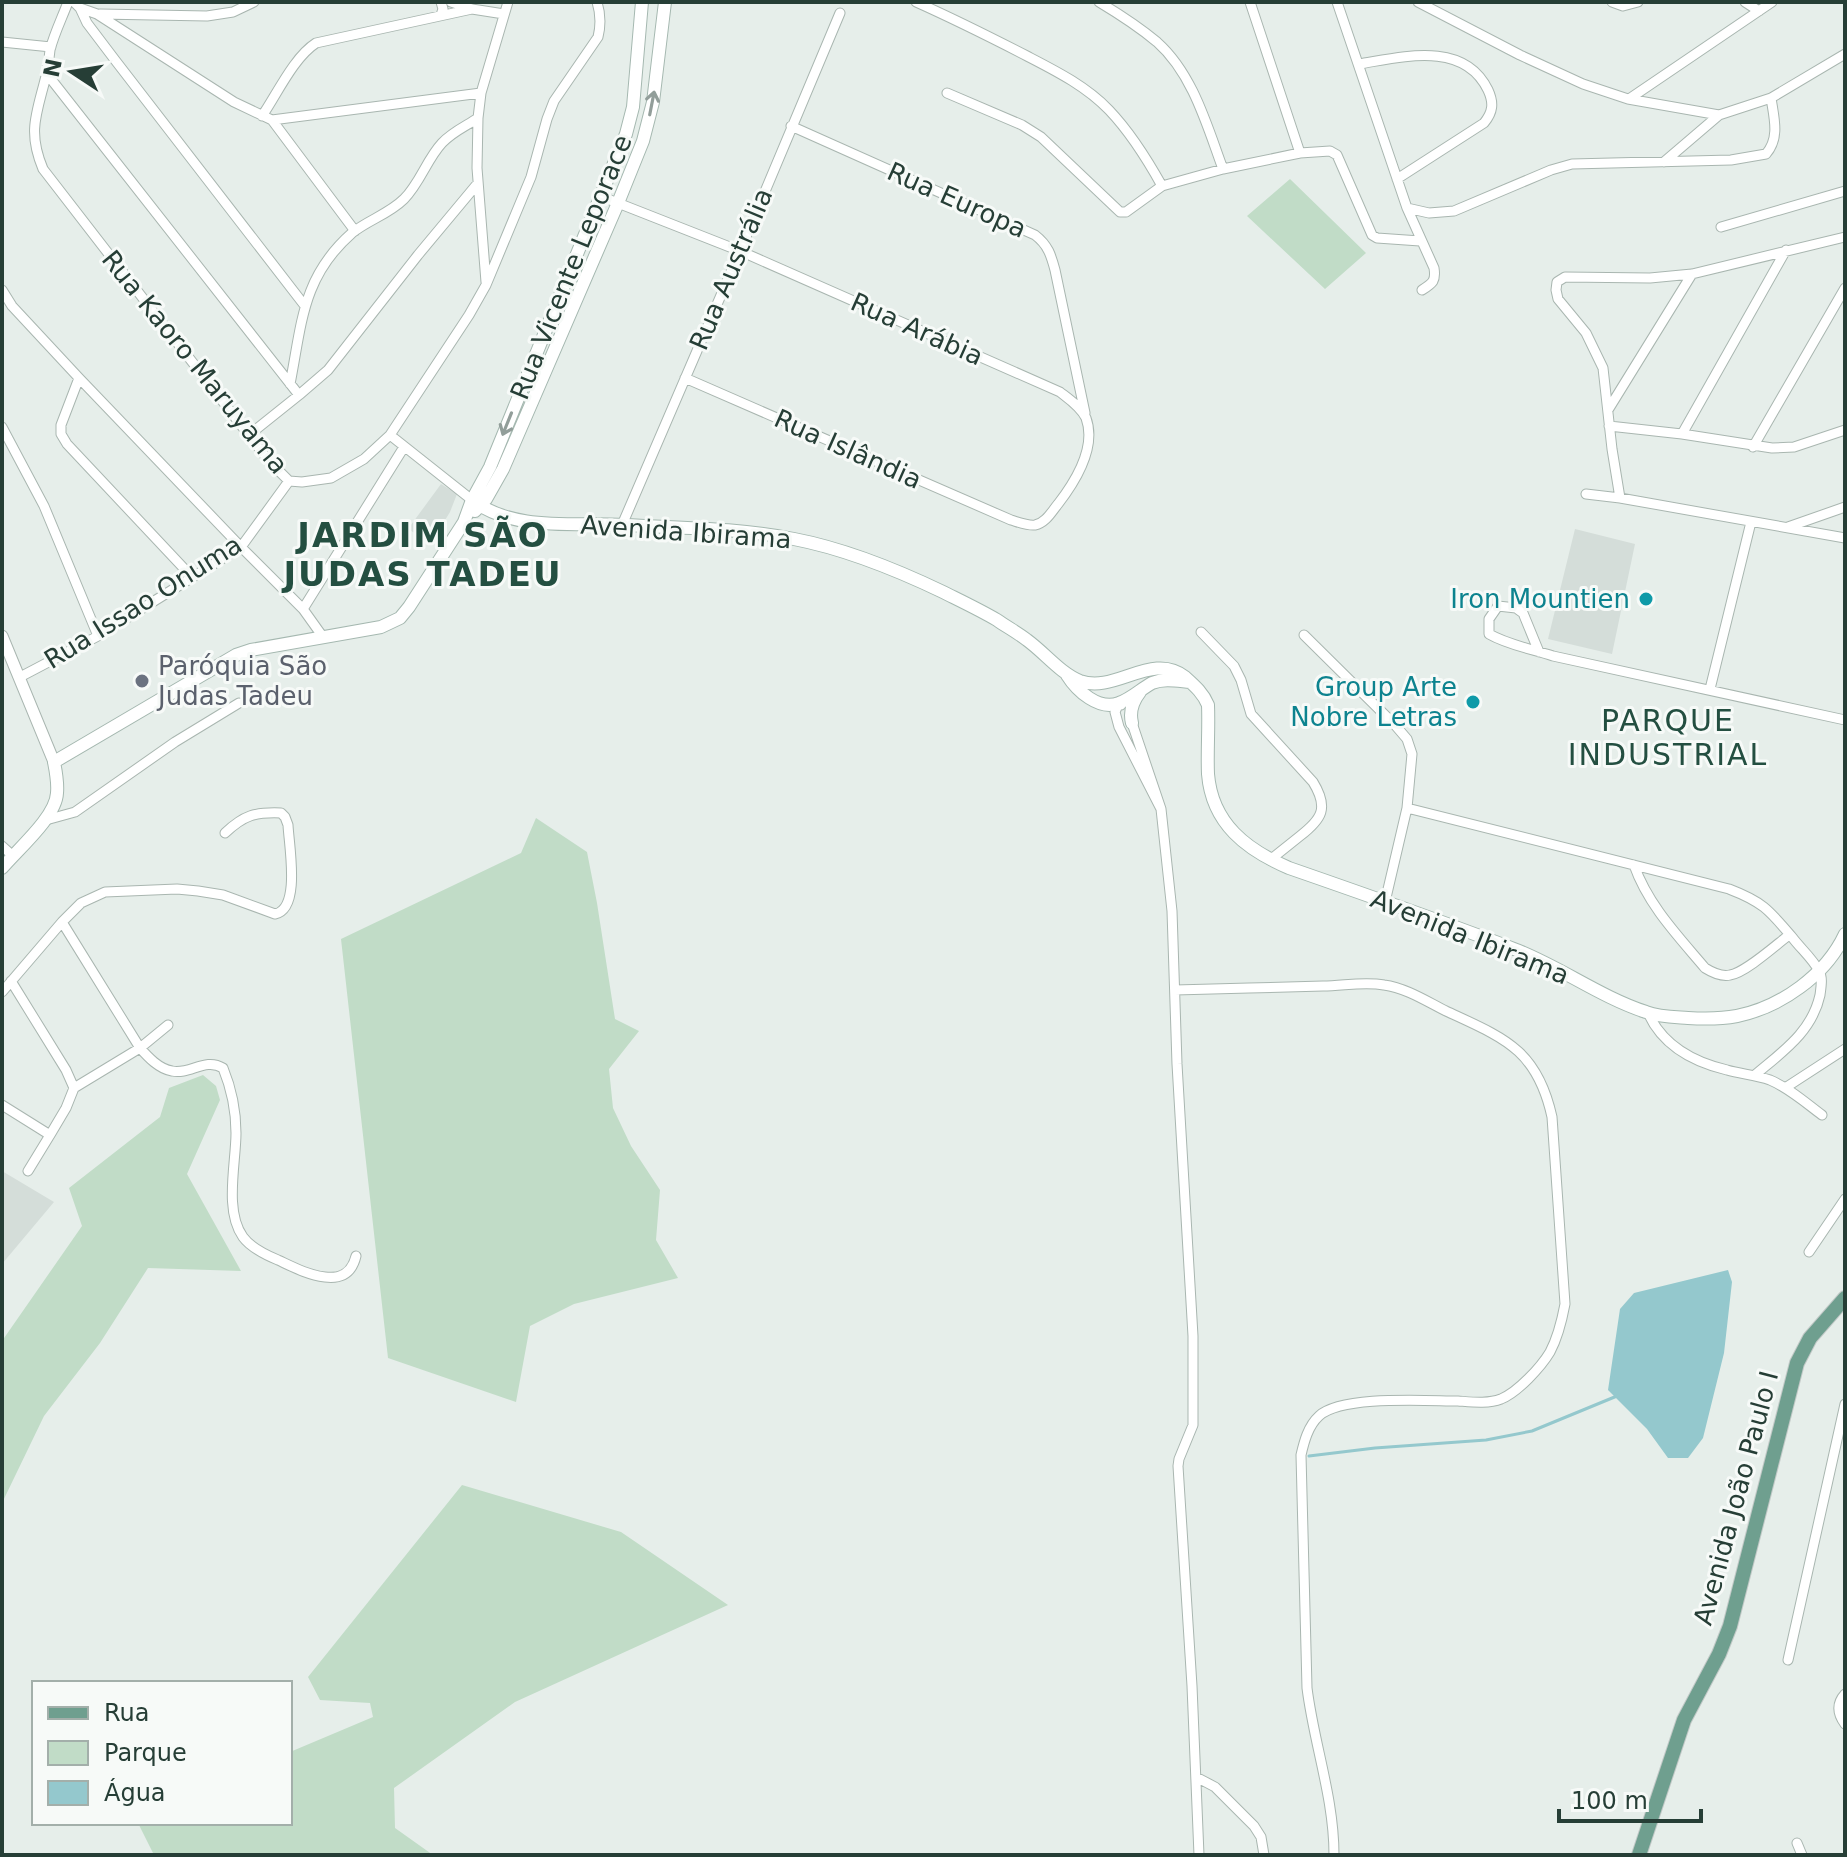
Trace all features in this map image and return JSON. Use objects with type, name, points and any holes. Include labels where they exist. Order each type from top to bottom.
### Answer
[{"type":"main road","name":"Rua Vicente Leporace","points":[[54,762],[236,655],[366,631],[400,618],[476,503],[626,134],[633,107],[642,2]]},
{"type":"main road","points":[[476,503],[503,469],[643,141],[652,109],[665,2]]},
{"type":"main road","name":"Avenida Ibirama","points":[[476,503],[495,515],[526,522],[745,532],[795,539],[854,555],[908,575],[994,619],[1028,641],[1064,672],[1092,684],[1119,703]]},
{"type":"main road","points":[[1092,684],[1158,668],[1179,673],[1190,682]]},
{"type":"main road","name":"Avenida Ibirama","points":[[1064,672],[1075,687],[1089,697],[1104,704],[1119,703]]},
{"type":"main road","points":[[1119,703],[1127,676]]},
{"type":"main road","points":[[1119,703],[1158,682],[1190,682]]},
{"type":"main road","name":"Avenida Ibirama","points":[[1190,682],[1208,705],[1208,775],[1214,800],[1224,822],[1235,835],[1270,860],[1524,953],[1624,1004],[1648,1013],[1674,1017],[1703,1019],[1738,1016],[1784,998],[1819,971],[1834,954],[1845,934]]},
{"type":"main road","points":[[1132,723],[1132,706],[1140,691]]},
{"type":"main road","points":[[2,868],[54,807],[58,795],[54,762]]},
{"type":"main road","name":"Avenida João Paulo I","points":[[1639,1855],[1684,1720],[1719,1654],[1733,1616],[1797,1363],[1810,1338],[1845,1298]]},
{"type":"street","points":[[97,14],[207,16],[233,12],[254,2]]},
{"type":"street","points":[[441,2],[441,15]]},
{"type":"street","points":[[451,2],[504,14]]},
{"type":"street","points":[[486,285],[478,183],[478,118],[481,93],[508,2]]},
{"type":"street","name":"Rua Kaoro Maruyama","points":[[74,4],[51,47],[47,74],[35,112],[37,154],[43,169],[268,460],[289,481],[302,482],[331,478],[364,459],[390,435],[469,315],[486,285],[531,177],[554,101],[598,37],[600,13],[597,2]]},
{"type":"street","points":[[916,2],[975,28],[1085,89],[1119,121],[1162,186]]},
{"type":"street","points":[[1099,2],[1158,43],[1175,62],[1199,104],[1223,169]]},
{"type":"street","points":[[1250,2],[1300,153]]},
{"type":"street","points":[[1337,2],[1407,208],[1434,268],[1433,283],[1422,290]]},
{"type":"street","points":[[1418,2],[1583,84],[1628,99],[1719,115]]},
{"type":"street","points":[[1612,2],[1623,6],[1638,2]]},
{"type":"street","points":[[1745,2],[1759,11]]},
{"type":"street","points":[[1628,99],[1772,2]]},
{"type":"street","points":[[74,4],[97,14],[234,102],[267,118],[355,231]]},
{"type":"street","points":[[74,4],[305,306]]},
{"type":"street","points":[[267,118],[300,58],[316,43],[472,9]]},
{"type":"street","name":"Rua Austrália","points":[[622,525],[840,13]]},
{"type":"street","points":[[2,42],[51,47]]},
{"type":"street","points":[[1664,162],[1719,115],[1771,98],[1845,54]]},
{"type":"street","points":[[1359,64],[1423,55],[1453,59],[1476,71],[1491,97],[1491,115],[1484,123],[1397,179]]},
{"type":"street","points":[[47,74],[299,395]]},
{"type":"street","points":[[267,118],[481,93]]},
{"type":"street","points":[[947,93],[1022,125],[1041,137],[1120,212],[1126,212],[1162,186],[1223,169],[1300,153],[1330,151],[1337,155],[1372,235],[1420,241]]},
{"type":"street","points":[[1407,208],[1429,213],[1454,211],[1572,164],[1731,160],[1766,154],[1775,136],[1771,98]]},
{"type":"street","points":[[290,384],[305,306],[311,287],[330,256],[355,231],[406,197],[442,144],[478,118]]},
{"type":"street","name":"Rua Europa","points":[[791,126],[1042,240],[1053,261],[1085,417]]},
{"type":"street","points":[[249,435],[328,370],[478,183]]},
{"type":"street","points":[[1721,227],[1845,191]]},
{"type":"street","name":"Rua Arábia","points":[[600,196],[740,251],[1060,392],[1085,417]]},
{"type":"street","points":[[1620,498],[1603,368],[1586,333],[1558,299],[1557,282],[1565,277],[1650,278],[1692,274],[1845,237]]},
{"type":"street","points":[[1682,434],[1786,250]]},
{"type":"street","points":[[1608,410],[1692,274]]},
{"type":"street","points":[[1753,447],[1845,288]]},
{"type":"street","points":[[2,290],[12,306],[79,378],[303,609],[323,637]]},
{"type":"street","points":[[79,378],[61,425],[61,434],[192,577]]},
{"type":"street","name":"Rua Islândia","points":[[685,378],[1028,525],[1043,522],[1073,485],[1083,466],[1086,451],[1088,430],[1085,417]]},
{"type":"street","points":[[1609,426],[1772,448],[1794,447],[1845,430]]},
{"type":"street","points":[[2,427],[44,506],[98,636]]},
{"type":"street","points":[[390,435],[476,503]]},
{"type":"street","points":[[303,609],[404,447]]},
{"type":"street","name":"Rua Issao Onuma","points":[[20,677],[98,636],[241,547],[289,481]]},
{"type":"street","points":[[1586,494],[1845,538]]},
{"type":"street","points":[[1786,527],[1845,507]]},
{"type":"street","points":[[1710,689],[1751,522]]},
{"type":"street","points":[[1539,652],[1523,613],[1516,608],[1498,606],[1489,619],[1489,634],[1499,640],[1539,652],[1845,720]]},
{"type":"street","points":[[1201,632],[1234,666],[1251,714],[1319,792],[1320,818],[1270,860]]},
{"type":"street","points":[[1304,635],[1407,739],[1412,754],[1407,808],[1385,902]]},
{"type":"street","points":[[2,636],[54,762]]},
{"type":"street","points":[[46,820],[75,812],[175,742],[239,703]]},
{"type":"street","points":[[1161,809],[1119,727],[1115,712],[1119,703],[1132,723],[1161,809],[1172,911],[1177,1064],[1193,1336],[1193,1425],[1178,1466],[1199,1855]]},
{"type":"street","points":[[1407,808],[1729,889],[1748,896],[1768,909],[1819,971],[1821,987],[1818,1006],[1810,1023],[1779,1056],[1755,1075]]},
{"type":"street","points":[[2,992],[81,903],[105,892],[198,891],[223,895],[275,914],[284,912],[292,888],[285,817],[281,813],[254,813],[235,823],[225,833]]},
{"type":"street","points":[[2,846],[13,856]]},
{"type":"street","points":[[1634,865],[1649,899],[1705,968],[1713,973],[1729,976],[1740,972],[1789,935]]},
{"type":"street","points":[[62,922],[140,1048],[170,1071],[177,1072],[207,1063],[223,1068],[234,1100],[236,1134],[233,1180],[236,1223],[243,1237],[254,1247],[316,1276],[333,1278],[349,1272],[356,1256]]},
{"type":"street","points":[[11,981],[74,1088]]},
{"type":"street","points":[[1175,990],[1368,983],[1400,989],[1497,1035],[1519,1050],[1533,1067],[1547,1096],[1552,1117],[1565,1304],[1561,1325],[1550,1352],[1527,1380],[1501,1399],[1341,1405],[1316,1418],[1303,1445],[1307,1688],[1329,1798],[1334,1855]]},
{"type":"street","points":[[1648,1013],[1659,1032],[1684,1054],[1709,1065],[1755,1075],[1785,1088],[1822,1115]]},
{"type":"street","points":[[28,1171],[66,1108],[74,1088],[140,1048],[168,1025]]},
{"type":"street","points":[[1785,1088],[1845,1049]]},
{"type":"street","points":[[2,1105],[50,1135]]},
{"type":"street","points":[[1809,1252],[1845,1199]]},
{"type":"street","points":[[1788,1660],[1845,1404]]},
{"type":"street","points":[[1845,1694],[1838,1707],[1845,1724]]},
{"type":"street","points":[[1196,1777],[1215,1787],[1254,1826],[1261,1837],[1264,1855]]},
{"type":"street","points":[[1797,1843],[1802,1855]]},
{"type":"shaded area","points":[[441,484],[457,494],[431,543],[408,529]]},
{"type":"shaded area","points":[[1575,529],[1635,544],[1612,654],[1548,639]]},
{"type":"shaded area","points":[[2,1171],[54,1202],[2,1264]]},
{"type":"green space","points":[[1290,179],[1366,253],[1325,289],[1247,216]]},
{"type":"green space","points":[[536,818],[587,852],[615,1019],[639,1031],[609,1069],[613,1108],[631,1146],[660,1190],[656,1240],[678,1278],[574,1304],[530,1326],[516,1402],[388,1358],[341,939],[521,853]]},
{"type":"green space","points":[[203,1075],[216,1086],[220,1100],[187,1174],[241,1271],[148,1268],[100,1343],[44,1416],[2,1503],[2,1341],[82,1226],[69,1188],[160,1117],[169,1088]]},
{"type":"green space","points":[[462,1485],[621,1532],[728,1605],[515,1702],[394,1788],[395,1828],[433,1855],[154,1855],[139,1825],[292,1825],[292,1751],[373,1717],[370,1703],[320,1700],[308,1677]]},
{"type":"water","points":[[1728,1270],[1732,1282],[1724,1353],[1703,1438],[1688,1458],[1668,1458],[1647,1429],[1608,1390],[1620,1309],[1634,1293]]},
{"type":"waterway","points":[[1309,1456],[1486,1440],[1532,1431],[1617,1396]]},
{"type":"place","name":"Iron Mountien","points":[[1646,599]]},
{"type":"place","name":"Paróquia São Judas Tadeu","points":[[142,681]]},
{"type":"place","name":"Group Arte Nobre Letras","points":[[1473,702]]},
{"type":"district","name":"JARDIM SÃO JUDAS TADEU","points":[[423,554]]},
{"type":"district","name":"PARQUE INDUSTRIAL","points":[[1668,738]]}]
